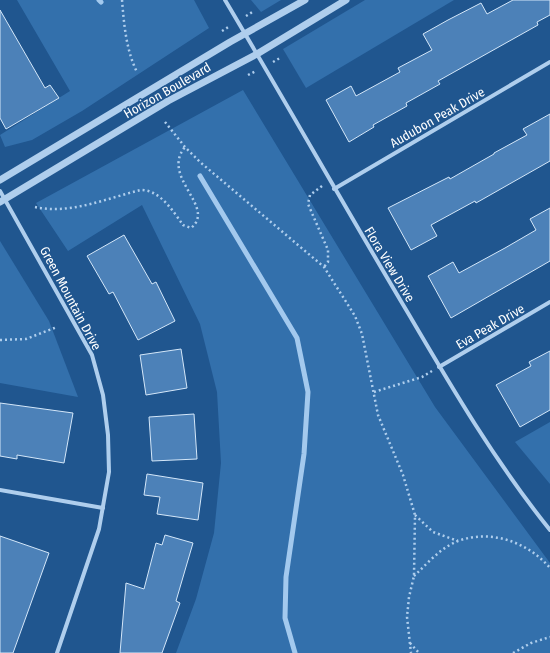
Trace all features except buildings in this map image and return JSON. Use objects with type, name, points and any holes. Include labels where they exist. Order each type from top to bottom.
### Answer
[{"type":"street","name":"Flora View Drive","points":[[225,0],[328,180],[439,367],[499,461],[550,530]]},
{"type":"street","name":"Horizon Boulevard","points":[[0,180],[245,34],[305,0]]},
{"type":"street","name":"Horizon Boulevard","points":[[3,201],[168,101],[257,54],[346,0]]},
{"type":"street","name":"Audubon Peak Drive","points":[[334,189],[550,62]]},
{"type":"street","name":"Green Mountain Drive","points":[[0,191],[3,201],[92,355],[103,395],[108,435],[109,472],[103,508],[93,550],[57,653]]},
{"type":"street","name":"Eva Peak Drive","points":[[439,367],[550,302]]},
{"type":"street","points":[[0,490],[103,508]]},
{"type":"path","points":[[122,0],[131,61],[136,72]]},
{"type":"path","points":[[165,122],[185,147],[241,197],[324,267],[355,316],[360,328],[378,415],[403,475],[415,515],[414,576],[409,597],[407,617],[411,653]]},
{"type":"path","points":[[35,207],[43,209],[72,208],[141,190],[149,190],[170,208],[183,226],[191,228],[196,223],[199,212],[178,173],[178,159],[185,147]]},
{"type":"path","points":[[324,267],[328,262],[328,250],[308,204],[310,195],[328,180]]},
{"type":"path","points":[[0,340],[26,339],[56,328]]},
{"type":"path","points":[[374,392],[422,377],[439,367]]},
{"type":"path","points":[[415,515],[433,532],[458,541]]},
{"type":"path","points":[[414,576],[441,551],[458,541],[489,537],[506,539],[519,544],[539,556],[550,568]]},
{"type":"path","points":[[513,653],[531,643],[550,637]]},
{"type":"path","points":[[410,643],[418,653]]},
{"type":"shaded area","points":[[17,0],[194,0],[209,28],[82,111],[32,140],[5,147],[0,135],[70,91]]},
{"type":"shaded area","points":[[251,0],[281,0],[261,12]]},
{"type":"shaded area","points":[[365,0],[454,0],[306,88],[283,49]]},
{"type":"shaded area","points":[[243,90],[435,407],[550,563],[550,653],[176,653],[196,599],[214,533],[221,463],[217,392],[200,324],[142,205],[68,251],[36,203]]},
{"type":"shaded area","points":[[0,241],[49,321],[78,397],[0,383]]},
{"type":"shaded area","points":[[550,422],[550,484],[515,442]]},
{"type":"waterway","points":[[200,176],[297,338],[308,392],[304,454],[286,577],[285,618],[295,653]]}]
